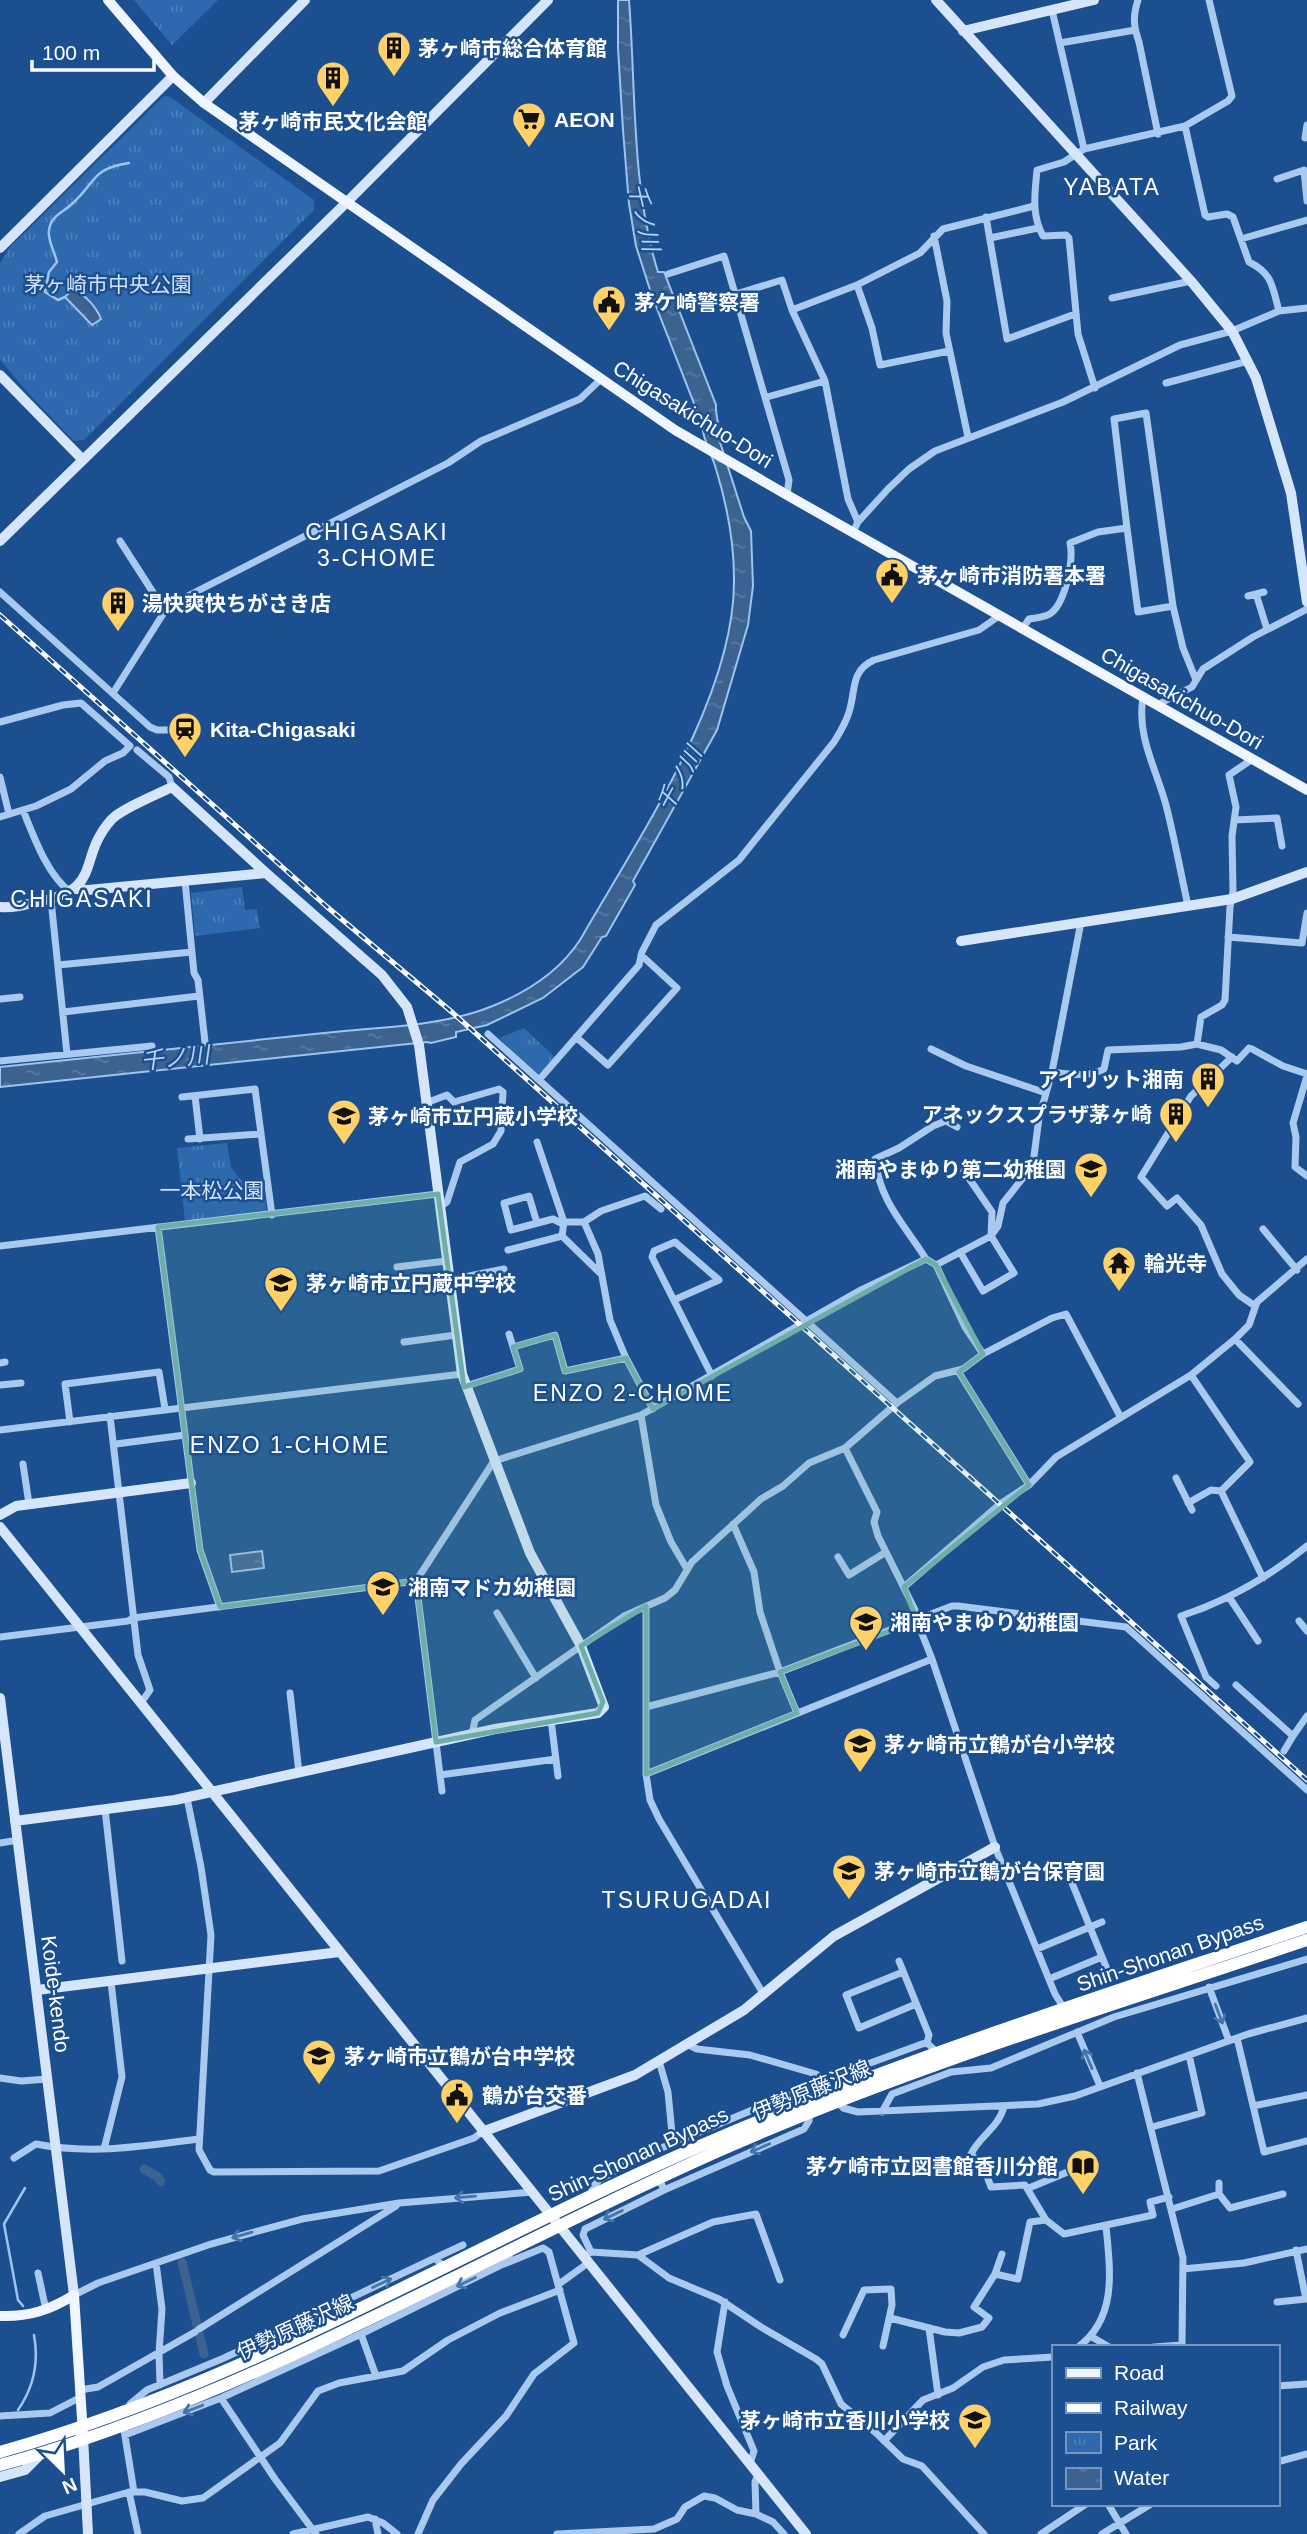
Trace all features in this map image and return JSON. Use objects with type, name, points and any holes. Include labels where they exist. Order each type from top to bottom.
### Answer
[{"type":"highway","name":"Shin-Shonan Bypass","points":[[0,2465],[107,2432],[227,2384],[656,2179],[791,2120],[927,2069],[1256,1958],[1306,1933]]},
{"type":"highway","name":"Shin-Shonan Bypass","points":[[0,2449],[116,2415],[221,2373],[652,2167],[808,2100],[935,2053],[1306,1933]]},
{"type":"main road","name":"Chigasakichuo-Dori","points":[[108,0],[173,76],[204,103],[600,380],[700,445],[786,495],[856,527],[999,616],[1307,790]]},
{"type":"main road","name":"伊勢原藤沢線","points":[[83,2433],[249,2370],[518,2242],[588,2201],[708,2145],[940,2054],[1306,1933]]},
{"type":"main road","name":"伊勢原藤沢線","points":[[127,2418],[289,2345],[446,2269],[810,2110],[835,2096],[1003,2039],[1066,2014]]},
{"type":"main road","points":[[0,2316],[18,2317],[47,2311],[75,2295],[83,2433]]},
{"type":"main road","points":[[249,2370],[256,2382]]},
{"type":"street","points":[[204,103],[305,0]]},
{"type":"street","points":[[0,541],[347,202],[548,0]]},
{"type":"street","points":[[936,0],[1079,151],[1232,331],[1256,378],[1292,493],[1304,552],[1307,602]]},
{"type":"street","points":[[963,31],[1070,3],[1094,0]]},
{"type":"street","points":[[1138,0],[1133,14],[1135,30],[1158,134]]},
{"type":"street","points":[[1095,388],[1078,334],[1069,239],[1066,235],[1043,236],[1038,228],[1034,206],[1037,170],[1064,162],[1079,151],[1185,126],[1231,96],[1209,0]]},
{"type":"street","points":[[1052,9],[1079,151]]},
{"type":"street","points":[[1060,43],[1135,30]]},
{"type":"street","points":[[0,248],[173,76]]},
{"type":"street","points":[[1305,138],[1307,125]]},
{"type":"street","points":[[1185,126],[1205,215],[1208,217],[1227,214],[1233,217],[1249,261],[1264,269],[1270,278],[1279,311]]},
{"type":"street","points":[[1277,179],[1304,170],[1307,201]]},
{"type":"street","points":[[792,310],[857,285],[920,253],[934,236],[953,225],[1034,206]]},
{"type":"street","points":[[986,216],[1007,339],[1075,314]]},
{"type":"street","points":[[1241,239],[1307,220]]},
{"type":"street","points":[[990,238],[1038,228]]},
{"type":"street","points":[[934,236],[947,300],[946,333],[949,351],[968,437]]},
{"type":"street","points":[[668,274],[724,256],[789,480],[786,495]]},
{"type":"street","points":[[736,294],[782,280],[792,310],[825,381],[856,527]]},
{"type":"street","points":[[1112,298],[1191,281]]},
{"type":"street","points":[[857,285],[872,328],[880,365],[949,351]]},
{"type":"street","points":[[856,527],[888,489],[924,457],[1095,388],[1180,345],[1232,331],[1279,311],[1307,308]]},
{"type":"street","points":[[1166,383],[1248,361]]},
{"type":"street","points":[[0,375],[83,460]]},
{"type":"street","points":[[113,693],[165,611],[174,603],[448,463],[481,441],[580,399],[600,380]]},
{"type":"street","points":[[766,397],[825,381]]},
{"type":"street","points":[[1173,606],[1138,612],[1114,419],[1146,413],[1173,606],[1183,649],[1196,680]]},
{"type":"street","points":[[1023,628],[1029,619],[1052,613],[1063,598],[1072,554],[1070,543],[1098,532],[1127,528]]},
{"type":"street","points":[[120,541],[165,611]]},
{"type":"street","points":[[0,592],[150,727],[157,730],[186,730]]},
{"type":"street","points":[[1256,594],[1267,629]]},
{"type":"street","points":[[1157,705],[1192,687],[1203,669],[1267,629],[1307,609]]},
{"type":"street","points":[[539,1080],[639,965],[656,925],[738,860],[834,742],[850,711],[853,685],[860,668],[874,660],[979,630],[999,616]]},
{"type":"street","points":[[1143,698],[1142,731],[1168,811],[1188,906]]},
{"type":"street","points":[[0,722],[63,705],[81,704],[130,746],[123,753],[105,761],[71,789],[0,817]]},
{"type":"street","points":[[15,1821],[214,1793],[472,1734],[598,1713],[604,1707],[581,1646],[539,1573],[462,1374],[419,1045],[412,1020],[400,996],[382,975],[172,787],[169,778],[137,750]]},
{"type":"street","points":[[1197,1044],[1201,1017],[1222,1005],[1225,1000],[1232,899],[1232,836],[1236,807],[1229,775],[1251,760]]},
{"type":"street","points":[[0,777],[9,814]]},
{"type":"street","points":[[0,907],[10,908],[51,900],[74,890],[87,872],[99,837],[113,818],[172,787]]},
{"type":"street","points":[[23,810],[50,868],[66,888],[88,890],[266,873]]},
{"type":"street","points":[[1235,820],[1277,818],[1282,846]]},
{"type":"street","points":[[961,941],[1232,899],[1307,872]]},
{"type":"street","points":[[185,881],[205,1042]]},
{"type":"street","points":[[51,900],[67,1055]]},
{"type":"street","points":[[1228,937],[1303,943],[1307,913]]},
{"type":"street","points":[[936,1265],[991,1236],[998,1226],[1003,1203],[1030,1169],[1082,922]]},
{"type":"street","points":[[58,965],[192,952]]},
{"type":"street","points":[[576,1037],[608,1065],[677,988],[641,955]]},
{"type":"street","points":[[63,1012],[199,996]]},
{"type":"street","points":[[0,999],[20,997]]},
{"type":"street","points":[[488,1034],[897,1403]]},
{"type":"street","points":[[1052,1072],[1091,1075],[1097,1073],[1104,1069],[1108,1050],[1197,1044],[1212,1046],[1237,1061],[1249,1048],[1252,1049],[1283,1066],[1307,1075],[1293,1123],[1295,1167],[1307,1176]]},
{"type":"street","points":[[0,1061],[152,1046]]},
{"type":"street","points":[[931,1049],[966,1066],[1046,1093]]},
{"type":"street","points":[[1232,1056],[1191,1096],[1141,1177],[1167,1206],[1177,1198],[1193,1215],[1201,1225],[1222,1274],[1239,1294],[1255,1307]]},
{"type":"street","points":[[182,1097],[256,1089],[272,1215]]},
{"type":"street","points":[[426,1103],[447,1095],[454,1102],[499,1089],[503,1093],[501,1131],[493,1144],[460,1162],[447,1202],[440,1207]]},
{"type":"street","points":[[195,1096],[200,1139]]},
{"type":"street","points":[[951,1108],[944,1120],[899,1148],[875,1159],[877,1177],[892,1212],[926,1259],[936,1265],[965,1327],[983,1354]]},
{"type":"street","points":[[944,1120],[957,1127]]},
{"type":"street","points":[[188,1139],[261,1135]]},
{"type":"street","points":[[537,1142],[564,1223],[562,1236]]},
{"type":"street","points":[[960,1252],[984,1291],[1014,1273],[991,1236],[992,1212],[964,1171]]},
{"type":"street","points":[[0,1246],[438,1194]]},
{"type":"street","points":[[537,1223],[529,1196],[504,1203],[511,1230],[553,1219],[564,1223],[584,1222],[601,1211],[645,1196],[661,1209]]},
{"type":"street","points":[[584,1222],[598,1254],[608,1312],[626,1359],[653,1409]]},
{"type":"street","points":[[158,1227],[200,1550],[220,1606]]},
{"type":"street","points":[[1263,1229],[1297,1269]]},
{"type":"street","points":[[562,1236],[601,1274]]},
{"type":"street","points":[[508,1250],[562,1236]]},
{"type":"street","points":[[674,1300],[719,1280],[675,1242],[654,1251],[652,1257],[712,1376]]},
{"type":"street","points":[[442,1791],[416,1581],[494,1461],[641,1415],[859,1291],[926,1259]]},
{"type":"street","points":[[904,1587],[1000,1504],[1029,1485],[1056,1457],[1120,1416],[1191,1376],[1249,1325],[1257,1302],[1307,1259]]},
{"type":"street","points":[[397,1267],[446,1261]]},
{"type":"street","points":[[449,1280],[504,1269]]},
{"type":"street","points":[[472,1734],[475,1720],[624,1616],[675,1590],[687,1569],[717,1537],[809,1463],[845,1448],[897,1403],[935,1376],[958,1371],[983,1354],[1052,1318],[1066,1314],[1120,1416]]},
{"type":"street","points":[[466,1386],[520,1369],[509,1334]]},
{"type":"street","points":[[404,1342],[456,1335]]},
{"type":"street","points":[[513,1347],[555,1335],[565,1371],[626,1359]]},
{"type":"street","points":[[1235,1339],[1298,1404]]},
{"type":"street","points":[[70,1422],[65,1384],[159,1371],[165,1409]]},
{"type":"street","points":[[958,1371],[1029,1485]]},
{"type":"street","points":[[0,1430],[462,1374]]},
{"type":"street","points":[[1191,1376],[1250,1462],[1221,1491]]},
{"type":"street","points":[[0,1385],[21,1382]]},
{"type":"street","points":[[641,1415],[656,1505],[671,1542],[687,1569]]},
{"type":"street","points":[[110,1416],[138,1655],[150,1690],[141,1703]]},
{"type":"street","points":[[116,1444],[185,1435]]},
{"type":"street","points":[[845,1448],[877,1512],[874,1522],[917,1614],[995,1847],[1066,2014]]},
{"type":"street","points":[[23,1464],[29,1504]]},
{"type":"street","points":[[1175,1478],[1190,1506],[1211,1490],[1221,1491]]},
{"type":"street","points":[[0,1515],[16,1506],[191,1483]]},
{"type":"street","points":[[1221,1491],[1221,1496],[1241,1528],[1263,1578]]},
{"type":"street","points":[[733,1524],[754,1572],[760,1612],[797,1713]]},
{"type":"street","points":[[0,1527],[406,2033],[482,2132],[587,2257],[806,2534]]},
{"type":"street","points":[[1216,1686],[1206,1677],[1181,1616],[1229,1597],[1263,1578],[1307,1546]]},
{"type":"street","points":[[838,1557],[849,1576],[886,1552]]},
{"type":"street","points":[[0,1637],[416,1581]]},
{"type":"street","points":[[1229,1597],[1258,1642]]},
{"type":"street","points":[[646,1707],[780,1672],[952,1606],[1126,1627],[1307,1790]]},
{"type":"street","points":[[646,1607],[646,1774],[650,1800],[764,1995]]},
{"type":"street","points":[[497,1613],[536,1678]]},
{"type":"street","points":[[1299,1621],[1307,1632]]},
{"type":"street","points":[[646,1774],[932,1659]]},
{"type":"street","points":[[1236,1685],[1293,1736]]},
{"type":"street","points":[[289,1693],[299,1773]]},
{"type":"street","name":"Koide-kendo","points":[[0,1698],[75,2295]]},
{"type":"street","points":[[1284,1751],[1307,1716]]},
{"type":"street","points":[[551,1720],[558,1776]]},
{"type":"street","points":[[440,1775],[556,1759]]},
{"type":"street","points":[[187,1798],[211,1935],[199,2150],[210,2170],[214,2172],[379,2171],[610,2086],[659,2061],[744,2010],[834,1936],[995,1847]]},
{"type":"street","points":[[105,1809],[121,1961]]},
{"type":"street","points":[[0,1843],[18,1840]]},
{"type":"street","points":[[1070,1878],[1109,1974]]},
{"type":"street","points":[[1037,1949],[1102,1922]]},
{"type":"street","points":[[37,1990],[339,1952]]},
{"type":"street","points":[[1049,1979],[1102,1957]]},
{"type":"street","points":[[882,2112],[891,2094],[951,2072],[991,2068],[1114,2017],[1307,1959]]},
{"type":"street","points":[[899,1961],[929,2035],[927,2043]]},
{"type":"street","points":[[903,1972],[846,1995],[850,2006],[859,2028],[916,2004]]},
{"type":"street","points":[[104,2149],[122,2077],[111,1982]]},
{"type":"street","points":[[1209,1987],[1233,2040],[1264,2152],[1307,2141]]},
{"type":"street","points":[[835,2096],[843,2108],[850,2111],[882,2112],[1038,2104],[1075,2095],[1233,2040],[1307,2018]]},
{"type":"street","points":[[1077,2032],[1100,2086]]},
{"type":"street","points":[[1003,2039],[1011,2059]]},
{"type":"street","points":[[687,2043],[697,2049],[750,2055],[816,2074],[824,2080]]},
{"type":"street","points":[[927,2043],[940,2054]]},
{"type":"street","points":[[588,2201],[599,2180],[640,2157],[824,2080],[927,2043]]},
{"type":"street","points":[[1152,2127],[1202,2113],[1189,2055]]},
{"type":"street","points":[[659,2061],[668,2092],[673,2144]]},
{"type":"street","points":[[1137,2073],[1184,2258],[1182,2345]]},
{"type":"street","points":[[0,2078],[21,2081],[48,2079]]},
{"type":"street","points":[[1253,2106],[1307,2095]]},
{"type":"street","points":[[1004,2106],[1001,2118],[982,2137],[971,2154],[984,2168],[991,2187],[1025,2185],[1029,2188],[1046,2220],[1064,2234],[1153,2215],[1150,2202],[1169,2197]]},
{"type":"street","points":[[587,2257],[583,2235],[585,2229],[664,2190],[804,2129],[810,2110]]},
{"type":"street","points":[[14,2158],[36,2144],[56,2148],[114,2150],[200,2140]]},
{"type":"street","points":[[1029,2188],[1070,2171]]},
{"type":"street","points":[[657,2176],[664,2190]]},
{"type":"street","points":[[1219,2183],[1219,2194],[1230,2208],[1283,2194]]},
{"type":"street","points":[[75,2295],[98,2283],[211,2244],[275,2226],[399,2203],[533,2192]]},
{"type":"street","points":[[1172,2208],[1219,2194]]},
{"type":"street","points":[[0,2416],[50,2413],[197,2331],[399,2203]]},
{"type":"street","points":[[19,2534],[45,2516],[132,2492],[154,2494],[175,2501],[196,2501],[204,2498],[288,2434],[318,2391],[339,2383],[403,2371],[448,2340],[559,2287],[587,2257],[638,2255],[713,2222],[756,2214],[780,2280]]},
{"type":"street","points":[[995,2274],[1018,2280],[1030,2222],[1046,2220]]},
{"type":"street","points":[[1081,2345],[1092,2337],[1098,2328],[1111,2278],[1106,2226]]},
{"type":"street","points":[[503,2264],[518,2242]]},
{"type":"street","points":[[138,2534],[125,2435],[130,2404],[160,2385],[224,2358],[463,2245]]},
{"type":"street","points":[[125,2435],[221,2398],[361,2334],[503,2264],[543,2248],[549,2252],[574,2343],[534,2374],[506,2416],[433,2500],[418,2534]]},
{"type":"street","points":[[1183,2269],[1244,2263],[1307,2249]]},
{"type":"street","points":[[1277,2302],[1307,2299],[1296,2250]]},
{"type":"street","points":[[890,2318],[945,2332],[959,2333],[982,2327],[989,2318],[974,2307],[995,2274],[1002,2254]]},
{"type":"street","points":[[638,2255],[669,2278],[725,2302],[816,2359],[822,2364],[841,2404],[903,2459],[922,2466],[984,2534]]},
{"type":"street","points":[[435,2258],[446,2269]]},
{"type":"street","points":[[156,2263],[162,2309],[160,2385]]},
{"type":"street","points":[[38,2273],[47,2311]]},
{"type":"street","points":[[843,2335],[864,2290],[891,2289],[890,2318],[883,2346]]},
{"type":"street","points":[[725,2302],[717,2352],[727,2386],[754,2452],[750,2464]]},
{"type":"street","points":[[929,2328],[937,2395]]},
{"type":"street","points":[[361,2334],[376,2376]]},
{"type":"street","points":[[1092,2337],[1106,2345]]},
{"type":"street","points":[[884,2441],[923,2400],[953,2388],[995,2361],[1052,2357]]},
{"type":"street","points":[[1279,2386],[1307,2384]]},
{"type":"street","points":[[221,2398],[314,2531]]},
{"type":"street","points":[[0,2449],[27,2446],[83,2433]]},
{"type":"street","points":[[0,2477],[25,2470],[33,2465],[45,2450],[83,2433]]},
{"type":"street","points":[[83,2433],[88,2534]]},
{"type":"street","points":[[1279,2461],[1307,2454]]},
{"type":"street","points":[[755,2514],[755,2482],[758,2475]]},
{"type":"street","points":[[557,2534],[654,2529],[677,2519],[685,2507],[704,2496],[773,2522],[784,2534]]},
{"type":"street","points":[[1041,2534],[1083,2506]]},
{"type":"street","points":[[1109,2506],[1126,2534]]},
{"type":"street","points":[[1102,2534],[1148,2506]]},
{"type":"street","points":[[293,2534],[314,2531],[360,2517],[375,2519],[397,2534]]},
{"type":"street","points":[[375,2519],[378,2534]]},
{"type":"highlighted area","points":[[438,1194],[464,1387],[520,1369],[513,1347],[555,1335],[565,1371],[626,1358],[653,1409],[926,1259],[936,1265],[983,1354],[959,1372],[1029,1485],[904,1587],[917,1621],[780,1672],[797,1713],[646,1774],[646,1606],[581,1646],[603,1702],[598,1713],[436,1742],[416,1581],[220,1607],[200,1550],[158,1227]]},
{"type":"green space","points":[[134,0],[218,0],[172,45]]},
{"type":"green space","name":"茅ヶ崎市中央公園","points":[[164,96],[170,97],[314,200],[314,210],[84,440],[74,441],[0,360],[0,264],[9,248]]},
{"type":"green space","points":[[242,887],[245,910],[257,909],[260,928],[195,936],[191,893]]},
{"type":"green space","points":[[524,1028],[557,1059],[540,1078],[499,1038]]},
{"type":"green space","name":"一本松公園","points":[[227,1143],[231,1167],[250,1192],[264,1190],[267,1213],[185,1221],[177,1148]]},
{"type":"water","name":"千ノ川","points":[[618,0],[629,0],[636,137],[649,239],[658,272],[664,272],[716,405],[719,439],[751,531],[753,586],[748,625],[717,730],[633,881],[635,885],[606,936],[602,937],[583,967],[543,998],[487,1025],[456,1032],[456,1037],[431,1043],[0,1087],[0,1067],[424,1023],[482,1010],[537,983],[571,952],[654,813],[701,718],[719,670],[730,623],[734,564],[729,523],[716,469],[636,246],[629,204],[623,130]]},
{"type":"water","points":[[73,289],[90,301],[101,319],[92,325],[65,297]]},
{"type":"water","points":[[262,1551],[264,1568],[232,1572],[230,1555]]},
{"type":"waterway","points":[[65,297],[58,300],[45,292],[49,272],[57,262],[49,238],[50,225],[101,172],[129,163]]},
{"type":"waterway","points":[[144,2169],[158,2177],[161,2182]]},
{"type":"waterway","points":[[23,2306],[18,2300],[4,2224],[25,2188]]},
{"type":"waterway","points":[[182,2262],[204,2354]]},
{"type":"waterway","points":[[18,2410],[34,2374],[34,2335]]},
{"type":"railway","points":[[0,615],[326,906],[453,1013],[1307,1780]]},
{"type":"place","name":"茅ヶ崎市総合体育館","points":[[394,78]]},
{"type":"place","name":"茅ヶ崎市民文化会館","points":[[333,108]]},
{"type":"place","name":"AEON","points":[[529,149]]},
{"type":"place","name":"茅ケ崎警察署","points":[[609,332]]},
{"type":"place","name":"茅ヶ崎市消防署本署","points":[[892,605]]},
{"type":"place","name":"湯快爽快ちがさき店","points":[[118,633]]},
{"type":"place","name":"Kita-Chigasaki","points":[[185,759]]},
{"type":"place","name":"アイリット湘南","points":[[1208,1109]]},
{"type":"place","name":"アネックスプラザ茅ヶ崎","points":[[1176,1144]]},
{"type":"place","name":"茅ヶ崎市立円蔵小学校","points":[[344,1146]]},
{"type":"place","name":"湘南やまゆり第二幼稚園","points":[[1091,1199]]},
{"type":"place","name":"輪光寺","points":[[1119,1293]]},
{"type":"place","name":"茅ヶ崎市立円蔵中学校","points":[[281,1313]]},
{"type":"place","name":"湘南マドカ幼稚園","points":[[383,1617]]},
{"type":"place","name":"湘南やまゆり幼稚園","points":[[866,1652]]},
{"type":"place","name":"茅ヶ崎市立鶴が台小学校","points":[[860,1774]]},
{"type":"place","name":"茅ヶ崎市立鶴が台保育園","points":[[849,1901]]},
{"type":"place","name":"茅ヶ崎市立鶴が台中学校","points":[[319,2086]]},
{"type":"place","name":"鶴が台交番","points":[[457,2125]]},
{"type":"place","name":"茅ケ崎市立図書館香川分館","points":[[1083,2196]]},
{"type":"place","name":"茅ヶ崎市立香川小学校","points":[[975,2450]]},
{"type":"district","name":"YABATA","points":[[1112,187]]},
{"type":"district","name":"CHIGASAKI 3-CHOME","points":[[377,545]]},
{"type":"district","name":"CHIGASAKI","points":[[82,899]]},
{"type":"district","name":"ENZO 2-CHOME","points":[[633,1393]]},
{"type":"district","name":"ENZO 1-CHOME","points":[[290,1445]]},
{"type":"district","name":"TSURUGADAI","points":[[687,1900]]}]
